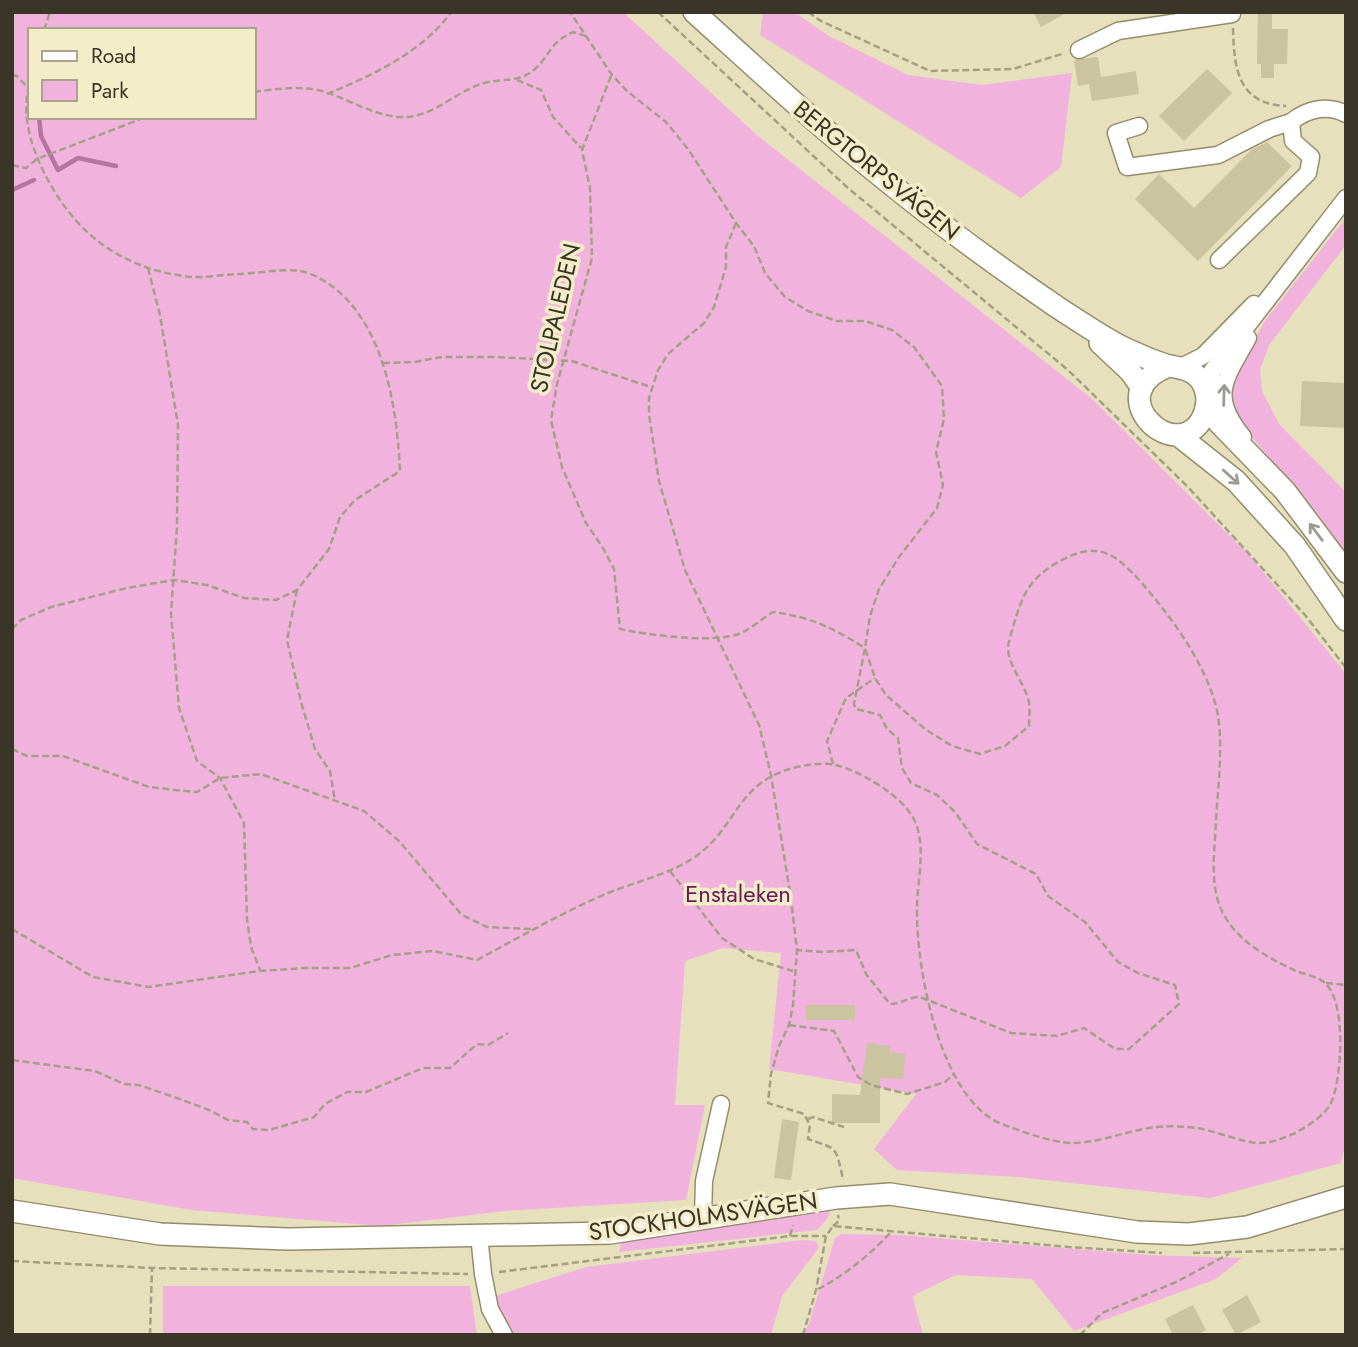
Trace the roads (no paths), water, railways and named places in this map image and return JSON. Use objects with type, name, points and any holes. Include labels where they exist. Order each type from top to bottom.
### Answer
[{"type":"main road","name":"BERGTORPSVÄGEN","points":[[694,12],[881,177],[991,262],[1070,316],[1119,345],[1198,377],[1219,424],[1285,491],[1346,572]]},
{"type":"main road","name":"BERGTORPSVÄGEN","points":[[1070,316],[1130,371],[1142,388],[1142,410],[1149,422],[1166,433],[1178,435],[1236,481],[1295,546],[1346,620]]},
{"type":"main road","points":[[1142,388],[1158,370],[1175,366]]},
{"type":"main road","points":[[1178,435],[1192,431],[1201,422],[1207,402]]},
{"type":"main road","name":"STOCKHOLMSVÄGEN","points":[[12,1211],[160,1234],[288,1239],[610,1233],[703,1217],[837,1205],[890,1194],[1137,1232],[1189,1234],[1247,1227],[1346,1197]]},
{"type":"street","points":[[1079,50],[1118,31],[1232,13]]},
{"type":"street","points":[[1139,126],[1116,133],[1127,167],[1218,155],[1269,129],[1291,114],[1303,111],[1335,108],[1346,114]]},
{"type":"street","points":[[1219,260],[1308,173],[1311,158],[1293,141],[1291,114]]},
{"type":"street","points":[[1207,402],[1212,371],[1346,198]]},
{"type":"street","points":[[1175,366],[1203,356],[1246,311],[1278,286]]},
{"type":"street","points":[[1278,286],[1268,309],[1249,336],[1226,378],[1223,392],[1224,409],[1234,426],[1285,491]]},
{"type":"street","points":[[703,1217],[704,1181],[721,1104]]},
{"type":"street","points":[[480,1235],[483,1274],[491,1309],[504,1335]]},
{"type":"waterway","points":[[39,119],[41,136],[58,170],[78,158],[116,166]]},
{"type":"waterway","points":[[12,190],[34,180]]},
{"type":"park label","name":"Enstaleken","points":[[738,893]]}]
